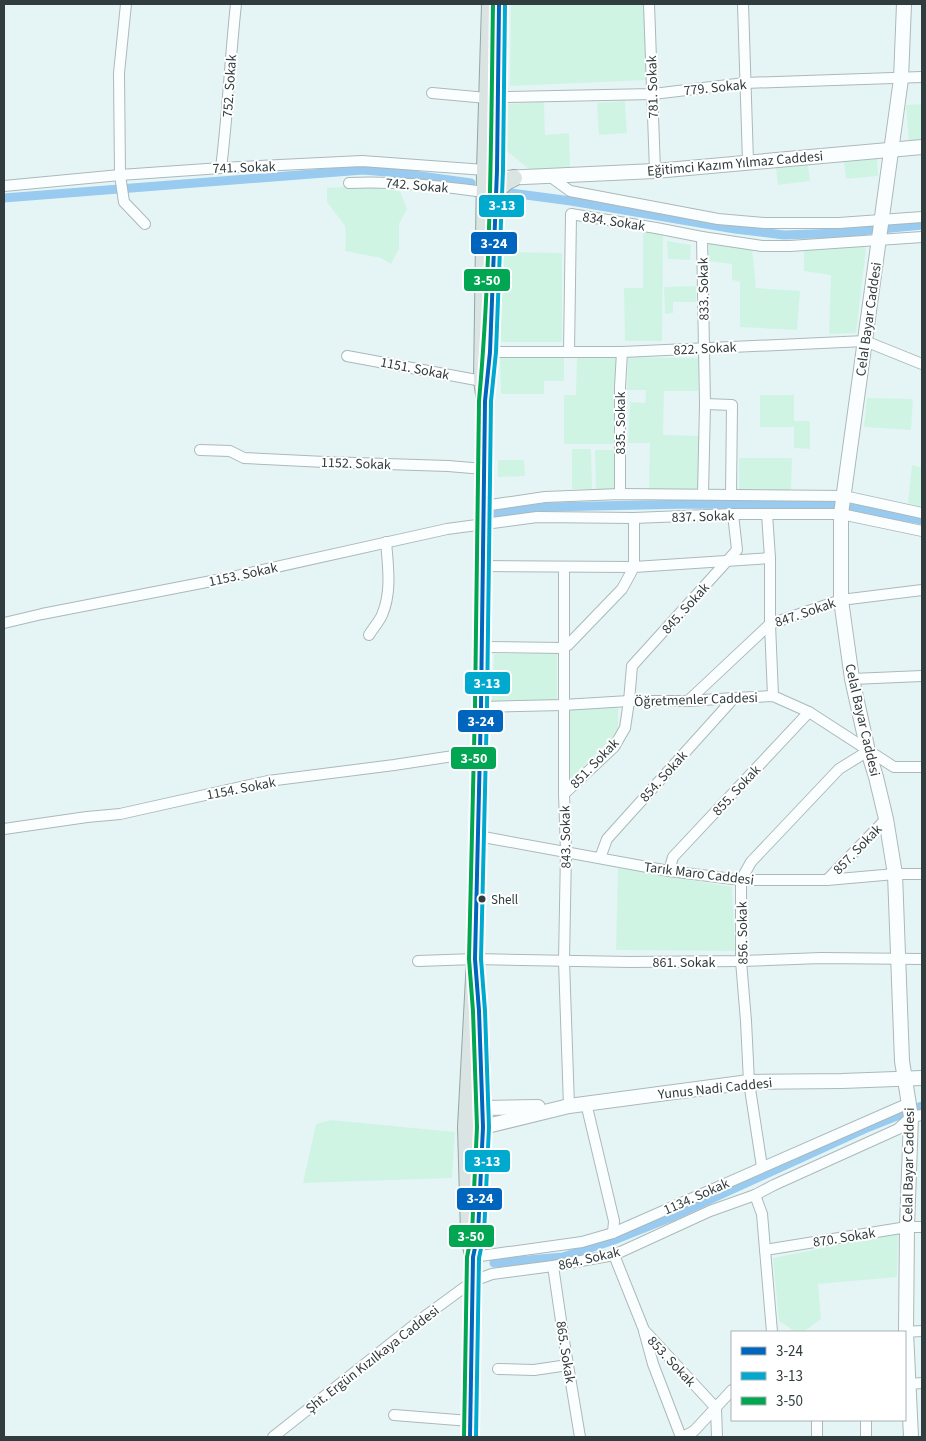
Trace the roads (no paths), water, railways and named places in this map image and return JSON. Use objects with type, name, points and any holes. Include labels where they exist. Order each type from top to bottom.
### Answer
[{"type":"main road","points":[[490,4],[487,98],[490,180]]},
{"type":"main road","points":[[473,1257],[478,1234],[483,1127],[475,1108],[475,959],[482,647],[484,401],[490,180],[499,4]]},
{"type":"main road","points":[[490,180],[506,182],[514,178]]},
{"type":"main road","points":[[484,401],[482,382],[486,352]]},
{"type":"main road","points":[[470,1429],[473,1257],[469,1234],[466,1127],[475,1108],[482,1077],[475,959]]},
{"type":"main road","points":[[466,1127],[483,1127]]},
{"type":"street","points":[[126,4],[119,73],[120,175],[124,202],[145,224]]},
{"type":"street","name":"752. Sokak","points":[[221,168],[236,4]]},
{"type":"street","name":"781. Sokak","points":[[649,4],[655,171]]},
{"type":"street","points":[[743,4],[748,162]]},
{"type":"street","name":"Celal Bayar Caddesi","points":[[904,4],[900,79],[841,514],[841,600],[852,679],[886,819],[895,874],[902,1060],[912,1111],[905,1331]]},
{"type":"street","name":"779. Sokak","points":[[508,97],[653,94],[745,83],[922,77]]},
{"type":"street","points":[[432,93],[487,98]]},
{"type":"street","name":"Eğitimci Kazım Yılmaz Caddesi","points":[[490,180],[548,175],[655,171],[922,147]]},
{"type":"street","name":"741. Sokak","points":[[4,186],[120,175],[362,161],[439,167],[490,180]]},
{"type":"street","points":[[548,175],[570,191],[718,219],[765,223],[839,223],[922,217]]},
{"type":"street","name":"Eğitimci Kazım Yılmaz Caddesi","points":[[514,178],[548,175]]},
{"type":"street","name":"742. Sokak","points":[[349,182],[391,182],[436,186],[490,180]]},
{"type":"street","name":"834. Sokak","points":[[569,352],[571,214],[702,237]]},
{"type":"street","points":[[702,237],[762,246],[790,246],[922,236]]},
{"type":"street","name":"833. Sokak","points":[[702,237],[705,404],[704,494]]},
{"type":"street","name":"822. Sokak","points":[[486,352],[622,352],[865,341],[922,364]]},
{"type":"street","name":"835. Sokak","points":[[620,494],[620,387],[622,352]]},
{"type":"street","name":"1151. Sokak","points":[[347,356],[482,382]]},
{"type":"street","points":[[705,404],[732,405],[732,495]]},
{"type":"street","name":"1152. Sokak","points":[[200,450],[230,451],[244,458],[484,469]]},
{"type":"street","name":"837. Sokak","points":[[484,506],[545,497],[620,494],[844,496],[922,513]]},
{"type":"street","name":"837. Sokak","points":[[483,525],[537,517],[634,518],[732,514],[841,514],[922,531]]},
{"type":"street","name":"845. Sokak","points":[[629,701],[632,666],[737,550],[732,514]]},
{"type":"street","points":[[767,514],[770,558],[773,696]]},
{"type":"street","points":[[482,647],[563,648],[568,645],[622,589],[634,567],[634,518]]},
{"type":"street","name":"1153. Sokak","points":[[4,623],[228,578],[447,529],[483,525]]},
{"type":"street","points":[[369,635],[382,615],[387,596],[389,575],[386,542]]},
{"type":"street","points":[[482,566],[634,567],[770,558]]},
{"type":"street","name":"843. Sokak","points":[[564,567],[564,794],[566,852],[564,961],[568,1106]]},
{"type":"street","name":"847. Sokak","points":[[688,701],[770,624],[841,600],[922,590]]},
{"type":"street","points":[[852,679],[922,676]]},
{"type":"street","name":"Öğretmenler Caddesi","points":[[481,707],[629,701],[688,701],[773,696],[809,712],[894,767],[922,767]]},
{"type":"street","name":"854. Sokak","points":[[600,858],[607,839],[734,698]]},
{"type":"street","name":"851. Sokak","points":[[564,794],[614,747],[626,728],[629,701]]},
{"type":"street","name":"855. Sokak","points":[[669,871],[672,857],[809,712]]},
{"type":"street","points":[[741,880],[752,862],[839,769],[868,751]]},
{"type":"street","name":"1154. Sokak","points":[[4,829],[120,814],[268,781],[480,752]]},
{"type":"street","name":"857. Sokak","points":[[827,880],[886,819]]},
{"type":"street","name":"Tarık Maro Caddesi","points":[[478,836],[669,871],[741,880],[827,880],[895,874],[922,874]]},
{"type":"street","name":"856. Sokak","points":[[741,880],[741,962],[749,1082],[762,1167]]},
{"type":"street","name":"861. Sokak","points":[[418,960],[741,962],[821,958],[922,959]]},
{"type":"street","points":[[482,1077],[490,1094],[508,1114],[494,1131],[482,1154]]},
{"type":"street","name":"Yunus Nadi Caddesi","points":[[475,1108],[508,1114],[749,1082],[922,1078]]},
{"type":"street","points":[[586,1103],[614,1221],[613,1233]]},
{"type":"street","name":"1134. Sokak","points":[[473,1257],[582,1242],[613,1233],[762,1167],[912,1111]]},
{"type":"street","name":"864. Sokak","points":[[473,1281],[492,1274],[614,1255],[710,1211],[755,1195],[898,1128],[912,1111]]},
{"type":"street","name":"Yunus Nadi Caddesi","points":[[483,1127],[508,1114]]},
{"type":"street","points":[[755,1195],[762,1214],[772,1331]]},
{"type":"street","name":"870. Sokak","points":[[765,1250],[907,1227],[922,1227]]},
{"type":"street","name":"853. Sokak","points":[[614,1255],[644,1330],[716,1408]]},
{"type":"street","name":"865. Sokak","points":[[553,1266],[580,1437]]},
{"type":"street","name":"Şht. Ergün Kızılkaya Caddesi","points":[[273,1437],[428,1314],[473,1281]]},
{"type":"street","points":[[644,1330],[653,1364],[682,1437],[694,1434],[731,1391]]},
{"type":"street","points":[[906,1332],[922,1331]]},
{"type":"street","name":"Celal Bayar Caddesi","points":[[906,1337],[916,1384],[911,1437]]},
{"type":"street","points":[[498,1369],[534,1370],[568,1365]]},
{"type":"street","points":[[716,1408],[718,1437]]},
{"type":"street","points":[[394,1415],[470,1429]]},
{"type":"street","points":[[817,1421],[817,1437]]},
{"type":"street","points":[[866,1421],[866,1437]]},
{"type":"waterway","points":[[4,198],[363,170],[471,183]]},
{"type":"waterway","points":[[511,193],[571,201],[735,229],[784,235],[840,233],[922,225]]},
{"type":"waterway","points":[[496,514],[548,507],[690,504],[834,505],[922,520]]},
{"type":"waterway","points":[[494,1263],[563,1257],[614,1240],[674,1216],[869,1127],[922,1106]]},
{"type":"place","name":"Shell","points":[[482,899]]}]
